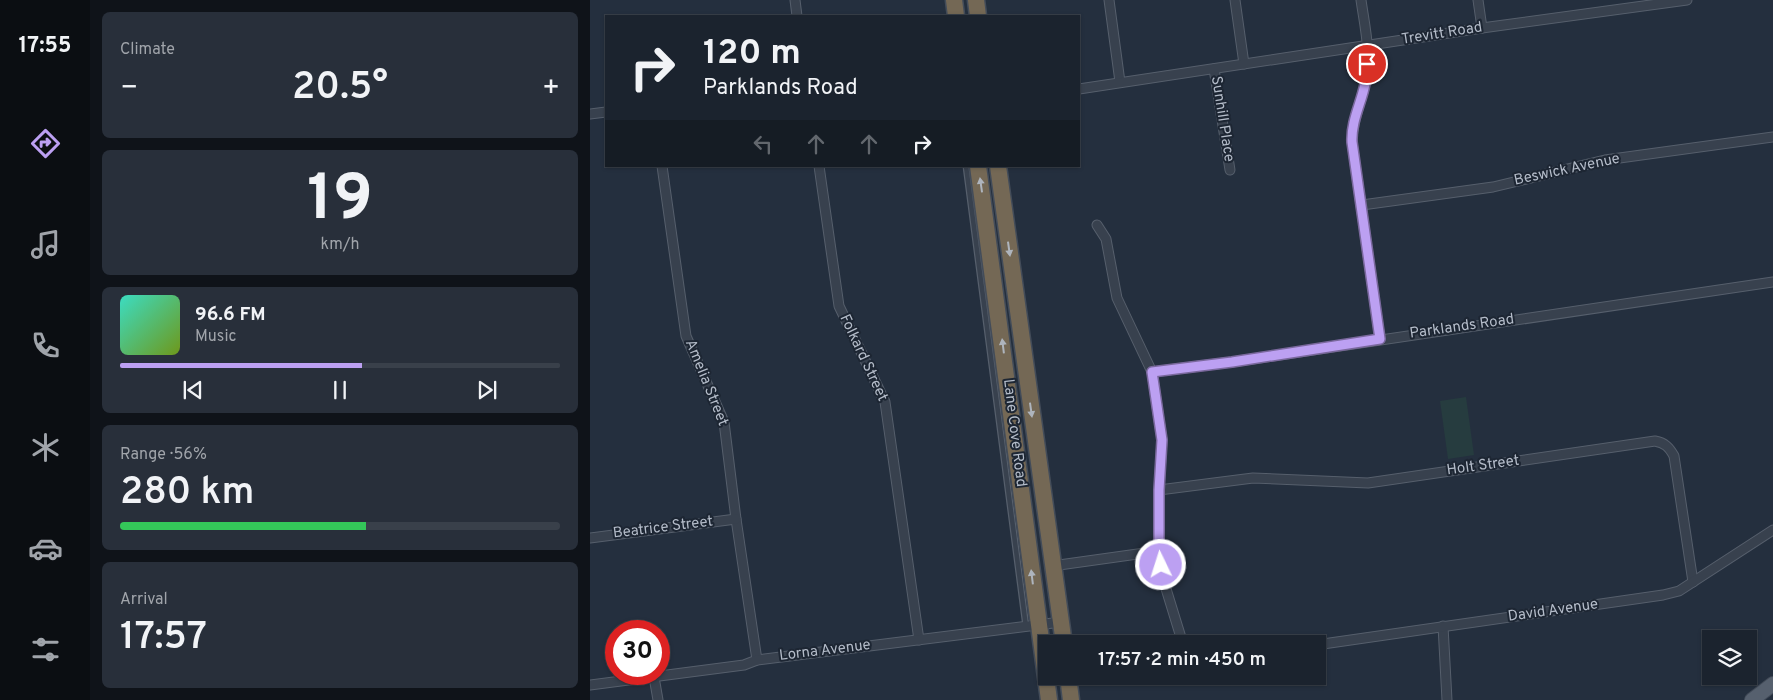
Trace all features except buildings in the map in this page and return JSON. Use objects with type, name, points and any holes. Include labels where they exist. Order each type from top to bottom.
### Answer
[{"type":"highway","points":[[954,0],[956,15]]},
{"type":"highway","points":[[976,0],[978,15]]},
{"type":"highway","name":"Lane Cove Road","points":[[978,167],[1032,626],[1049,700]]},
{"type":"highway","name":"Lane Cove Road","points":[[998,167],[1063,635]]},
{"type":"highway","points":[[1069,685],[1071,700]]},
{"type":"main road","points":[[1752,700],[1773,684]]},
{"type":"street","points":[[795,0],[797,15]]},
{"type":"street","points":[[1109,0],[1120,82]]},
{"type":"street","points":[[1235,0],[1244,64]]},
{"type":"street","points":[[1361,0],[1368,46],[1365,84],[1355,115],[1352,132],[1380,339]]},
{"type":"street","points":[[1478,0],[1482,28]]},
{"type":"street","name":"Trevitt Road","points":[[1080,89],[1482,28],[1687,0]]},
{"type":"street","name":"Sunhill Place","points":[[1214,69],[1230,170]]},
{"type":"street","points":[[590,114],[605,112]]},
{"type":"street","name":"Beswick Avenue","points":[[1362,206],[1493,187],[1605,160],[1773,136]]},
{"type":"street","name":"Amelia Street","points":[[662,167],[686,336],[724,422],[757,660]]},
{"type":"street","name":"Folkard Street","points":[[819,167],[839,306],[885,402],[919,640]]},
{"type":"street","points":[[1097,225],[1106,239],[1117,298],[1152,372],[1162,440],[1159,490],[1159,551],[1163,579],[1180,635]]},
{"type":"street","name":"Parklands Road","points":[[1152,372],[1232,362],[1773,282]]},
{"type":"street","name":"Holt Street","points":[[1159,490],[1252,478],[1368,483],[1655,441],[1663,443],[1674,456],[1693,582]]},
{"type":"street","name":"Beatrice Street","points":[[590,538],[736,519]]},
{"type":"street","name":"David Avenue","points":[[1326,644],[1679,591],[1773,530]]},
{"type":"street","points":[[1052,566],[1159,551]]},
{"type":"street","name":"Lorna Avenue","points":[[670,674],[744,665],[757,660],[1061,622]]},
{"type":"street","points":[[1443,626],[1447,700]]},
{"type":"street","name":"Lorna Avenue","points":[[590,685],[605,683]]},
{"type":"street","points":[[656,685],[658,700]]},
{"type":"lane","points":[[966,167],[1032,626]]},
{"type":"green space","points":[[1466,397],[1474,455],[1448,459],[1440,401]]},
{"type":"route","points":[[1161,565],[1159,551],[1159,490],[1162,440],[1152,372],[1232,362],[1380,339],[1352,142],[1355,115],[1365,84],[1367,64]]}]
